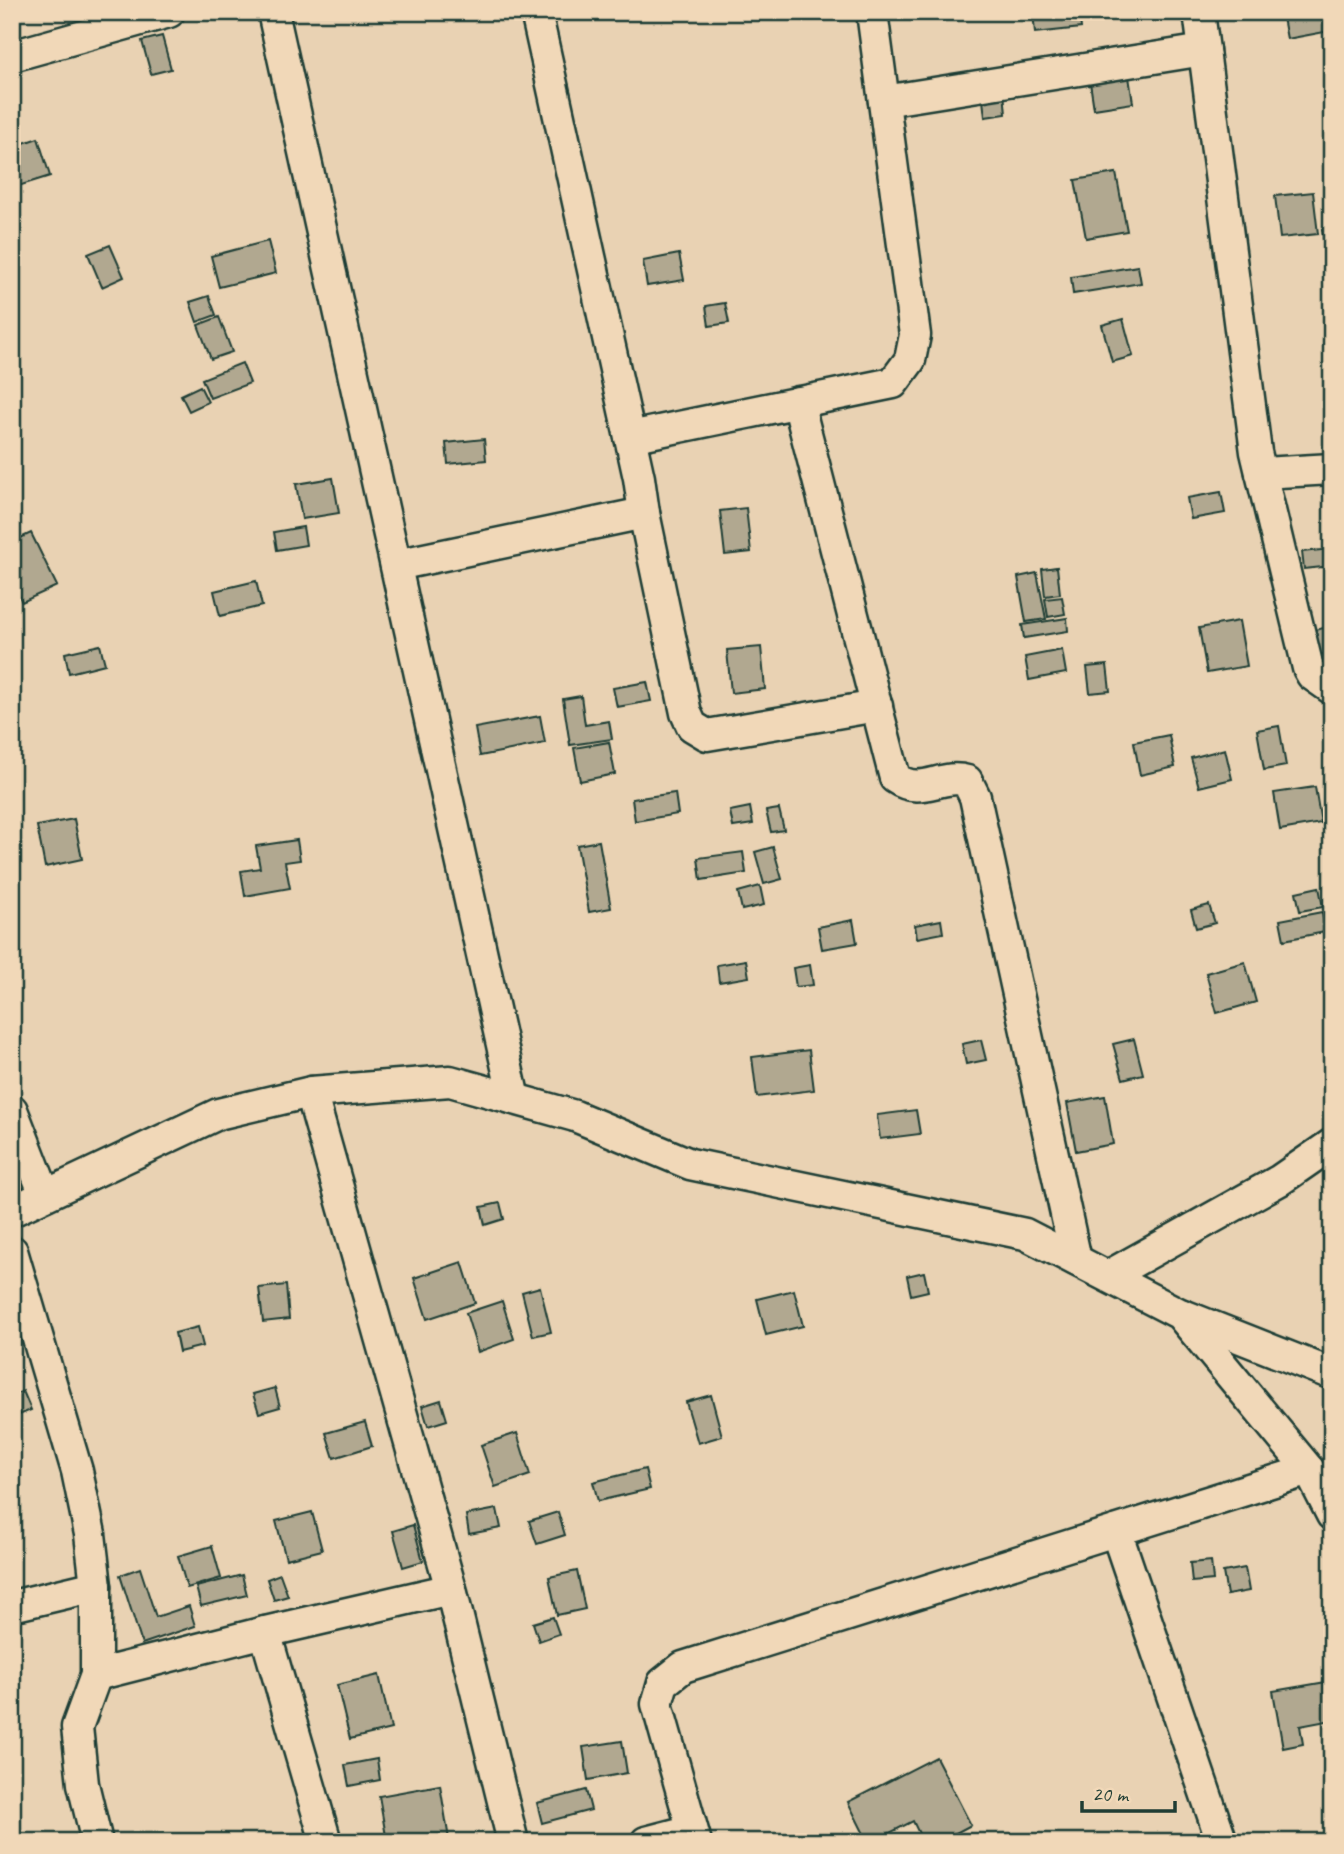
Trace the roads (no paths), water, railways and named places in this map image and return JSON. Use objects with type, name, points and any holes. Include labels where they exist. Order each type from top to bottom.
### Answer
[{"type":"street","points":[[12,56],[169,12]]},
{"type":"street","points":[[273,12],[514,1099]]},
{"type":"street","points":[[536,12],[630,437],[686,713],[692,726],[707,735],[877,706]]},
{"type":"street","points":[[630,437],[893,383],[910,360],[915,335],[872,12]]},
{"type":"street","points":[[1199,12],[1254,439],[1308,668],[1312,675],[1332,689]]},
{"type":"street","points":[[884,101],[1204,50]]},
{"type":"street","points":[[798,402],[895,778],[906,786],[918,787],[957,778],[967,780],[975,797],[1076,1260]]},
{"type":"street","points":[[1261,473],[1332,469]]},
{"type":"street","points":[[396,565],[644,513]]},
{"type":"street","points":[[12,1211],[218,1114],[311,1092],[450,1081],[575,1116],[690,1164],[1025,1234],[1180,1314],[1332,1374]]},
{"type":"street","points":[[311,1092],[451,1589],[513,1842]]},
{"type":"street","points":[[12,1111],[46,1195]]},
{"type":"street","points":[[1108,1276],[1280,1180],[1332,1144]]},
{"type":"street","points":[[12,1251],[78,1471],[90,1534],[96,1586],[96,1675],[77,1727],[83,1784],[97,1842]]},
{"type":"street","points":[[1180,1314],[1309,1470],[1332,1515]]},
{"type":"street","points":[[646,1842],[694,1836],[657,1704],[663,1683],[683,1667],[1309,1470]]},
{"type":"street","points":[[1116,1531],[1222,1842]]},
{"type":"street","points":[[12,1606],[96,1586]]},
{"type":"street","points":[[96,1675],[451,1589]]},
{"type":"street","points":[[265,1632],[326,1842]]}]
